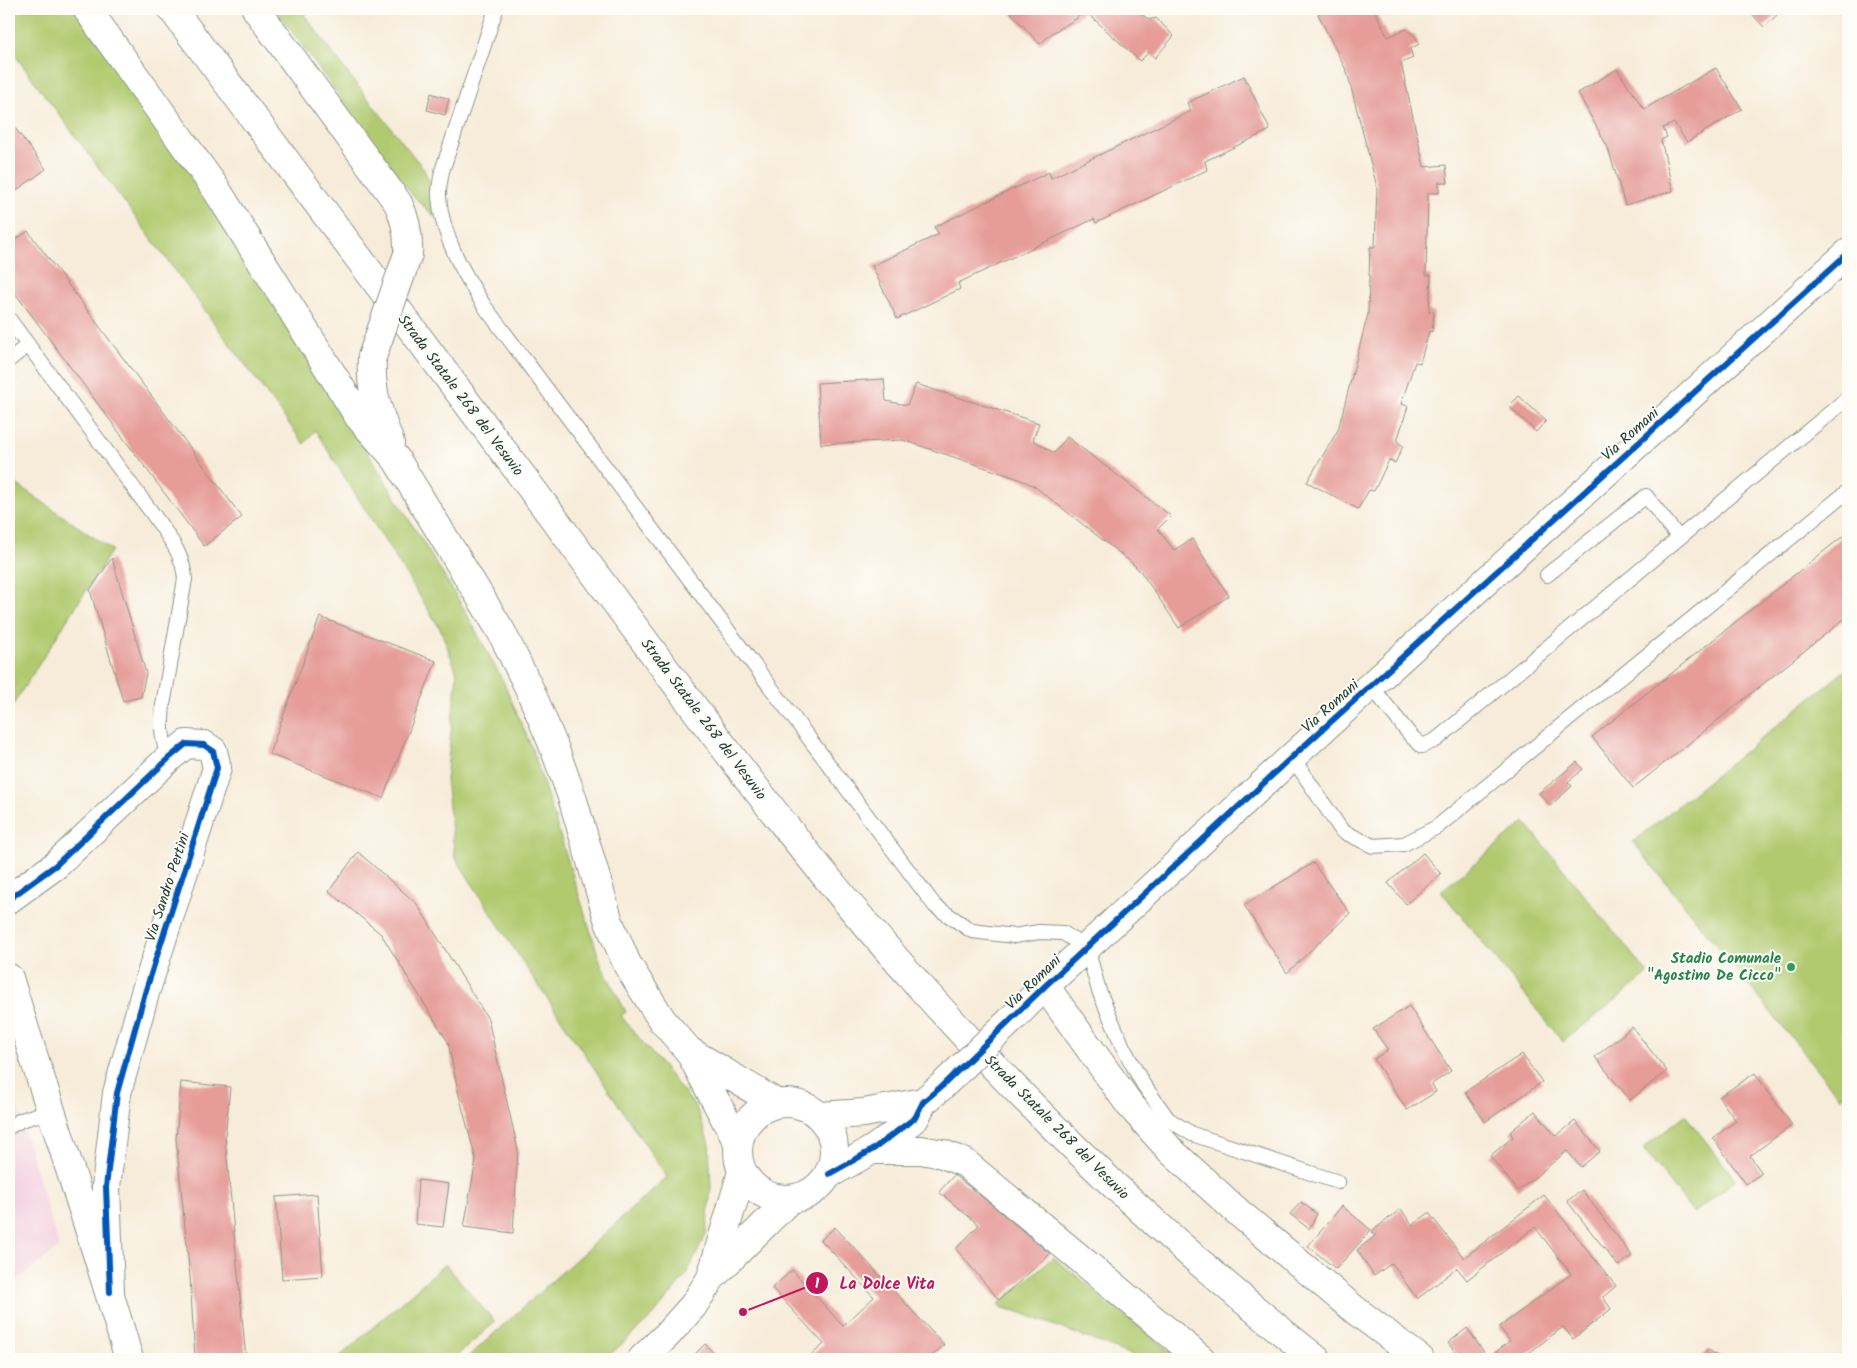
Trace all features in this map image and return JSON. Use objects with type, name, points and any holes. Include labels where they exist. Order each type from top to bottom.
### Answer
[{"type":"main road","points":[[87,9],[216,189],[359,417],[396,459],[501,631],[530,690],[557,756],[572,797],[609,922],[627,964],[662,1020],[689,1051],[738,1143]]},
{"type":"main road","name":"Strada Statale 268 del Vesuvio","points":[[172,9],[740,768],[857,913],[926,993],[999,1071],[1101,1174],[1246,1304],[1316,1359]]},
{"type":"main road","points":[[256,9],[398,203],[406,220],[409,239],[408,254],[372,357],[370,378],[373,397],[396,459]]},
{"type":"main road","name":"Via Romani","points":[[829,1174],[872,1150],[915,1118],[932,1094],[1045,986],[1292,757],[1848,253]]},
{"type":"main road","name":"Via Sandro Pertini","points":[[9,898],[56,865],[186,744],[204,745],[213,751],[217,768],[145,993],[117,1093],[106,1187],[110,1292]]},
{"type":"main road","name":"Via Sandro Pertini","points":[[9,978],[50,1111],[110,1292],[129,1359]]},
{"type":"main road","points":[[1045,986],[1130,1105],[1171,1151],[1239,1213],[1354,1310],[1420,1359]]},
{"type":"main road","points":[[689,1051],[776,1103]]},
{"type":"main road","points":[[820,1116],[864,1113],[932,1094]]},
{"type":"main road","points":[[791,1102],[807,1107],[820,1116],[829,1129],[834,1144],[834,1159],[829,1174],[819,1187],[805,1195],[790,1199],[776,1198],[762,1193],[750,1184],[742,1172],[738,1158],[738,1143],[742,1129],[750,1117],[762,1108],[776,1103],[791,1102]]},
{"type":"main road","points":[[872,1150],[921,1150],[943,1154],[965,1163],[1201,1359]]},
{"type":"main road","points":[[711,1278],[742,1172]]},
{"type":"main road","points":[[642,1359],[693,1306],[711,1278],[790,1199]]},
{"type":"lane","points":[[496,9],[442,170],[438,195],[442,220],[468,280],[485,307],[935,906],[972,931],[1014,936],[1040,932],[1063,933],[1087,948],[1099,991],[1123,1046],[1143,1084],[1168,1118],[1192,1134],[1338,1182]]},
{"type":"lane","points":[[9,319],[155,517],[178,550],[184,564],[186,579],[164,697],[161,727],[163,742],[169,758]]},
{"type":"lane","points":[[9,360],[28,345]]},
{"type":"lane","points":[[1371,686],[1411,736],[1422,746],[1436,740],[1848,398]]},
{"type":"lane","points":[[1292,757],[1342,830],[1373,846],[1404,844],[1437,827],[1848,491]]},
{"type":"lane","points":[[1547,575],[1646,496],[1680,538]]},
{"type":"lane","points":[[9,1127],[21,1120],[50,1111]]},
{"type":"shaded area","points":[[9,1081],[59,1247],[9,1287]]},
{"type":"green space","points":[[9,9],[75,9],[229,228],[463,607],[504,683],[533,751],[601,964],[626,1012],[621,1016],[696,1107],[709,1144],[711,1188],[706,1234],[687,1274],[653,1316],[605,1359],[466,1359],[667,1177],[522,961],[455,857],[446,780],[457,673],[441,630],[315,430],[304,444],[9,47]]},
{"type":"green space","points":[[275,9],[300,9],[346,71],[423,168],[432,187],[434,216],[414,197]]},
{"type":"green space","points":[[9,479],[112,550],[9,711]]},
{"type":"green space","name":"Stadio Comunale \"Agostino De Cicco\"","points":[[1848,668],[1848,1092],[1840,1098],[1633,842]]},
{"type":"green space","points":[[1525,822],[1648,974],[1563,1042],[1441,891]]},
{"type":"green space","points":[[1685,1115],[1736,1180],[1694,1213],[1643,1148]]},
{"type":"green space","points":[[1053,1257],[1180,1359],[1142,1359],[1016,1311],[1003,1308],[999,1304]]},
{"type":"green space","points":[[445,1264],[495,1322],[453,1359],[337,1359]]},
{"type":"building","points":[[1016,9],[1135,9],[1149,20],[1156,18],[1174,36],[1155,58],[1149,52],[1140,61],[1084,10],[1076,19],[1052,33],[1040,44],[1011,13]]},
{"type":"building","points":[[1326,9],[1374,9],[1388,37],[1406,29],[1415,36],[1419,44],[1410,49],[1413,58],[1401,63],[1424,167],[1446,165],[1448,183],[1439,182],[1439,193],[1428,193],[1426,275],[1431,275],[1429,311],[1434,312],[1432,332],[1429,331],[1420,363],[1415,362],[1401,404],[1408,406],[1397,441],[1403,446],[1395,463],[1389,460],[1374,491],[1369,490],[1358,509],[1307,482],[1338,430],[1368,314],[1370,247],[1375,247],[1377,187],[1347,72],[1318,14]]},
{"type":"building","points":[[1749,9],[1772,9],[1777,15],[1764,27]]},
{"type":"building","points":[[1716,68],[1742,109],[1687,142],[1674,123],[1663,128],[1667,137],[1661,140],[1673,191],[1625,205],[1608,148],[1578,93],[1617,69],[1644,109]]},
{"type":"building","points":[[1244,76],[1270,130],[1205,161],[1207,170],[1096,223],[1094,219],[958,283],[960,289],[897,319],[872,266],[939,234],[934,227],[1049,172],[1051,178],[1191,111],[1187,103]]},
{"type":"building","points":[[431,93],[449,99],[445,115],[427,110]]},
{"type":"building","points":[[9,120],[46,169],[9,196]]},
{"type":"building","points":[[28,231],[242,517],[204,546],[9,285],[9,244]]},
{"type":"building","points":[[884,379],[886,401],[907,405],[916,384],[1039,423],[1033,440],[1054,453],[1067,437],[1171,516],[1158,529],[1174,550],[1192,539],[1229,596],[1179,628],[1141,572],[1132,563],[1034,486],[1019,479],[903,440],[821,444],[817,383]]},
{"type":"building","points":[[1519,396],[1546,421],[1536,432],[1509,406]]},
{"type":"building","points":[[1848,532],[1848,616],[1633,788],[1592,737]]},
{"type":"building","points":[[112,558],[146,673],[141,697],[123,701],[90,590]]},
{"type":"building","points":[[320,617],[436,661],[383,798],[269,754]]},
{"type":"building","points":[[1577,762],[1583,769],[1568,782],[1572,786],[1550,806],[1539,793]]},
{"type":"building","points":[[358,852],[417,904],[488,1019],[518,1150],[513,1233],[464,1227],[476,1160],[458,1091],[448,1042],[381,934],[329,891]]},
{"type":"building","points":[[1423,853],[1441,874],[1406,904],[1388,883]]},
{"type":"building","points":[[1313,863],[1350,913],[1287,973],[1244,905]]},
{"type":"building","points":[[1409,1006],[1451,1071],[1432,1084],[1436,1092],[1407,1110],[1374,1059],[1388,1050],[1373,1029]]},
{"type":"building","points":[[1632,1027],[1667,1071],[1630,1100],[1595,1057]]},
{"type":"building","points":[[1522,1054],[1542,1082],[1485,1122],[1465,1092]]},
{"type":"building","points":[[1755,1073],[1792,1125],[1750,1156],[1762,1173],[1746,1184],[1713,1138],[1736,1121],[1719,1097]]},
{"type":"building","points":[[181,1082],[230,1087],[225,1137],[246,1359],[195,1359],[190,1277],[176,1139]]},
{"type":"building","points":[[1535,1111],[1556,1136],[1575,1121],[1600,1151],[1581,1167],[1567,1151],[1518,1191],[1490,1156],[1513,1137],[1510,1132]]},
{"type":"building","points":[[954,1175],[1050,1254],[999,1300],[956,1249],[979,1225],[939,1192]]},
{"type":"building","points":[[418,1180],[449,1184],[443,1227],[415,1224]]},
{"type":"building","points":[[1582,1190],[1632,1256],[1618,1266],[1567,1201]]},
{"type":"building","points":[[317,1194],[323,1276],[282,1279],[276,1197]]},
{"type":"building","points":[[1544,1195],[1616,1286],[1603,1297],[1611,1309],[1573,1339],[1563,1327],[1521,1359],[1461,1359],[1448,1343],[1467,1328],[1488,1358],[1510,1341],[1499,1327],[1571,1274],[1535,1227],[1467,1280],[1457,1268],[1417,1299],[1392,1263],[1374,1276],[1357,1250],[1375,1236],[1372,1231],[1401,1209],[1412,1225],[1429,1213],[1464,1258]]},
{"type":"building","points":[[1301,1202],[1317,1214],[1309,1229],[1290,1214]]},
{"type":"building","points":[[1342,1206],[1371,1230],[1336,1269],[1308,1246]]},
{"type":"building","points":[[835,1227],[944,1345],[929,1359],[807,1359],[824,1344],[772,1288],[792,1270],[843,1326],[874,1297],[821,1240]]},
{"type":"building","points":[[705,1344],[719,1359],[690,1359]]},
{"type":"building","points":[[1707,1349],[1723,1359],[1701,1359]]},
{"type":"cycle path","points":[[829,1174],[872,1150],[915,1118],[923,1102],[1292,757],[1848,253]]},
{"type":"cycle path","points":[[9,899],[56,865],[186,744],[204,745],[213,751],[217,768],[145,993],[117,1093],[106,1187],[110,1292]]},
{"type":"place","name":"Stadio Comunale \"Agostino De Cicco\"","points":[[1791,967]]},
{"type":"place","name":"La Dolce Vita","points":[[743,1312]]}]
